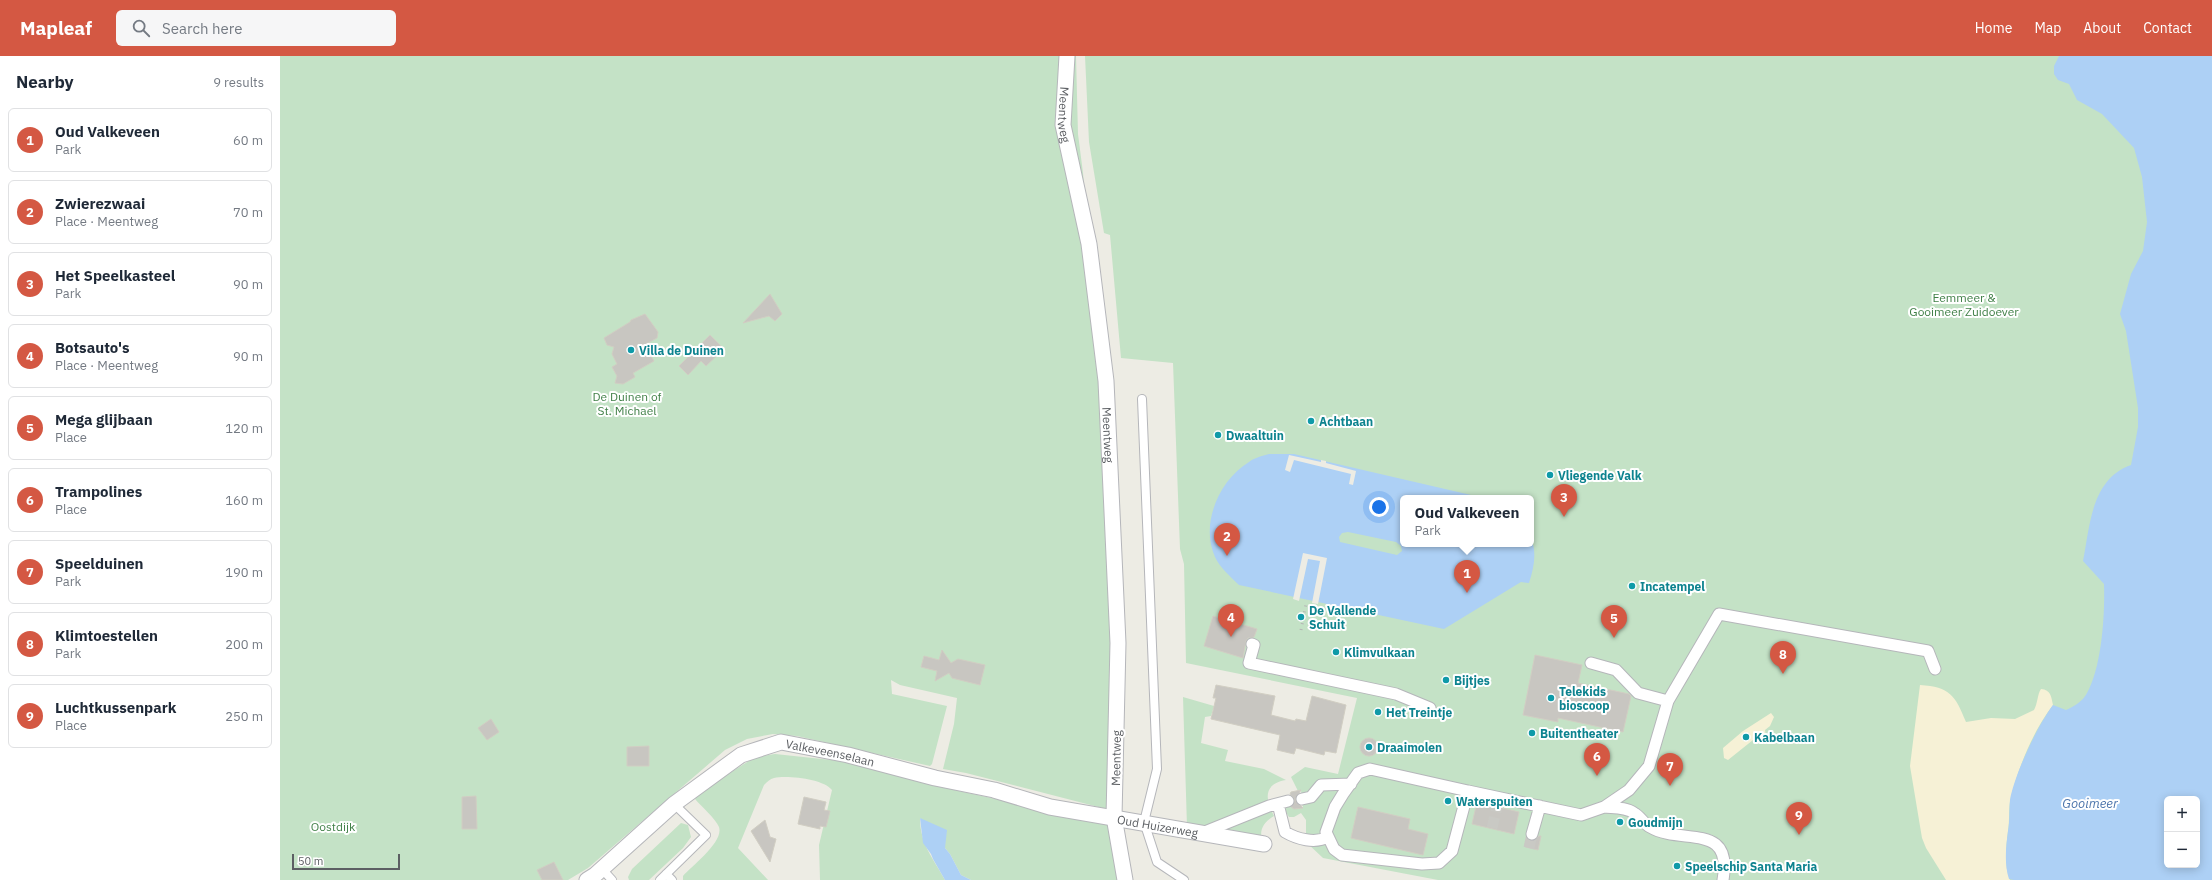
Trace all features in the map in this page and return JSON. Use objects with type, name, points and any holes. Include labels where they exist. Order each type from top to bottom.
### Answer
[{"type":"street","name":"Meentweg","points":[[1067,56],[1063,125],[1089,244],[1106,381],[1118,643],[1114,817]]},
{"type":"street","points":[[1468,791],[1452,851],[1440,863],[1422,864],[1342,855],[1334,849],[1326,832],[1335,807],[1358,773],[1370,769],[1581,815],[1604,807],[1629,790],[1649,766],[1668,701],[1720,614],[1928,650],[1935,669]]},
{"type":"street","points":[[1252,644],[1254,645],[1248,663],[1396,694],[1430,708]]},
{"type":"street","points":[[1591,663],[1616,670],[1638,693],[1668,701]]},
{"type":"street","name":"Valkeveenselaan","points":[[587,880],[607,874],[674,804],[741,755],[781,742],[848,755],[935,778],[994,790],[1050,807],[1114,817]]},
{"type":"street","points":[[1302,799],[1311,797],[1321,785],[1352,784]]},
{"type":"street","points":[[1202,833],[1283,802],[1285,832],[1291,836],[1316,841],[1328,837]]},
{"type":"street","points":[[1532,834],[1540,806]]},
{"type":"street","points":[[1604,807],[1621,808],[1634,812],[1650,827],[1664,832],[1710,840],[1723,851],[1725,866],[1723,880]]},
{"type":"street","name":"Oud Huizerweg","points":[[1126,880],[1114,817],[1264,844]]},
{"type":"lane","points":[[1142,399],[1158,769],[1144,822],[1157,862],[1184,880]]},
{"type":"lane","points":[[666,878],[706,835],[674,804]]},
{"type":"green space","name":"De Duinen of St. Michael","points":[[280,56],[1076,56],[1078,134],[1083,173],[1105,441],[1116,658],[1114,811],[966,773],[943,769],[954,724],[957,698],[900,685],[891,680],[892,694],[947,706],[932,764],[930,766],[797,736],[773,734],[747,739],[725,750],[588,868],[568,880],[280,880]]},
{"type":"green space","name":"Eemmeer & Gooimeer Zuidoever","points":[[1085,56],[2212,56],[2212,880],[1438,880],[1323,858],[1306,842],[1306,820],[1301,813],[1294,817],[1289,817],[1284,809],[1289,805],[1294,809],[1303,808],[1301,790],[1298,791],[1291,777],[1305,767],[1338,774],[1357,698],[1186,663],[1184,564],[1180,549],[1173,363],[1121,358],[1110,235],[1104,233],[1089,142]]},
{"type":"green space","points":[[1183,697],[1214,706],[1211,716],[1205,717],[1201,743],[1228,750],[1225,761],[1264,769],[1286,780],[1273,785],[1268,793],[1269,804],[1274,816],[1263,826],[1261,833],[1262,841],[1187,827]]},
{"type":"green space","points":[[775,754],[841,761],[945,788],[1116,825],[1119,880],[971,880],[961,875],[950,854],[920,818],[922,836],[932,858],[945,880],[820,880],[819,845],[832,790],[828,786],[814,781],[780,777],[773,778],[764,785],[738,848],[768,880],[683,880],[683,876],[700,860],[717,840],[719,833],[719,827],[717,824],[695,799],[700,792],[755,757]]},
{"type":"green space","points":[[681,823],[688,825],[691,837],[683,848],[649,880],[629,880],[628,877],[632,869]]},
{"type":"sand","points":[[1920,685],[1945,690],[1950,694],[1955,699],[1966,722],[1991,718],[2015,719],[2034,710],[2041,689],[2049,692],[2050,694],[2053,705],[2033,737],[2018,773],[2010,801],[2006,856],[2010,880],[1946,880],[1926,848],[1922,838],[1910,766]]},
{"type":"sand","points":[[1771,713],[1774,717],[1770,726],[1765,730],[1766,737],[1753,740],[1728,760],[1724,758],[1723,748],[1743,731]]},
{"type":"water","name":"Gooimeer","points":[[2059,56],[2212,56],[2212,880],[2014,880],[2009,879],[2007,873],[2006,855],[2010,800],[2021,764],[2053,705],[2066,710],[2081,701],[2087,693],[2096,669],[2102,640],[2104,584],[2083,561],[2091,519],[2100,492],[2108,481],[2118,472],[2131,465],[2138,427],[2138,408],[2126,331],[2120,314],[2131,274],[2143,251],[2147,222],[2142,177],[2134,148],[2102,114],[2077,100],[2069,84],[2058,80],[2054,74],[2054,66]]},
{"type":"water","points":[[1269,454],[1294,454],[1471,495],[1400,495],[1400,545],[1396,542],[1348,532],[1342,533],[1339,537],[1340,542],[1397,555],[1402,551],[1401,547],[1534,547],[1534,560],[1529,583],[1521,582],[1444,629],[1239,585],[1222,568],[1215,557],[1211,544],[1211,517],[1221,491],[1229,480],[1238,470],[1258,457]]},
{"type":"water","points":[[920,818],[947,830],[945,848],[950,854],[961,875],[971,880],[945,880],[931,854],[923,843]]},
{"type":"pier","points":[[1289,455],[1321,462],[1321,460],[1326,461],[1326,463],[1356,471],[1353,485],[1349,484],[1351,474],[1294,460],[1290,472],[1285,470]]},
{"type":"pier","points":[[1303,553],[1327,558],[1318,604],[1312,603],[1320,561],[1308,559],[1299,601],[1293,599]]},
{"type":"building","points":[[770,294],[782,314],[775,321],[769,316],[743,323]]},
{"type":"building","name":"Villa de Duinen","points":[[645,314],[658,332],[657,338],[644,345],[654,361],[633,373],[635,377],[623,384],[615,383],[617,376],[612,367],[617,364],[612,354],[614,347],[607,345],[604,338],[631,320]]},
{"type":"building","points":[[710,335],[724,349],[706,366],[701,361],[688,375],[679,366]]},
{"type":"building","points":[[1213,616],[1257,629],[1254,637],[1248,638],[1246,641],[1243,658],[1204,646]]},
{"type":"building","points":[[942,650],[951,663],[958,659],[985,665],[980,685],[952,678],[949,673],[935,681],[937,671],[921,667],[924,656],[939,660]]},
{"type":"building","points":[[1535,655],[1582,665],[1578,683],[1629,694],[1631,696],[1623,732],[1558,718],[1558,722],[1523,715]]},
{"type":"building","points":[[1216,685],[1275,696],[1271,715],[1295,721],[1296,719],[1306,721],[1312,696],[1346,705],[1336,753],[1325,751],[1324,755],[1296,748],[1294,754],[1277,750],[1280,735],[1211,719],[1216,698],[1213,698]]},
{"type":"building","points":[[491,719],[499,732],[487,740],[478,728]]},
{"type":"building","name":"Draaimolen","points":[[1365,738],[1373,738],[1378,743],[1376,754],[1373,756],[1365,756],[1360,751],[1360,743]]},
{"type":"building","points":[[649,746],[649,766],[627,766],[627,747]]},
{"type":"building","points":[[1301,790],[1295,800],[1290,794],[1291,792]]},
{"type":"building","points":[[476,796],[477,829],[462,829],[462,797]]},
{"type":"building","points":[[804,797],[826,802],[824,810],[830,811],[826,827],[820,826],[820,829],[798,824]]},
{"type":"building","points":[[1295,800],[1303,808],[1294,809],[1291,807]]},
{"type":"building","points":[[1477,802],[1519,812],[1514,834],[1472,824]]},
{"type":"building","points":[[1358,807],[1410,819],[1408,829],[1428,834],[1423,855],[1351,838]]},
{"type":"building","points":[[765,820],[770,837],[776,839],[770,862],[751,831]]},
{"type":"building","points":[[1541,836],[1538,850],[1526,847],[1528,839],[1534,841]]},
{"type":"building","points":[[554,862],[563,880],[542,880],[537,870]]},
{"type":"tunnel","points":[[1492,828],[1497,807]]},
{"type":"tunnel","points":[[1529,848],[1532,834]]},
{"type":"railway","points":[[1301,630],[1306,604]]},
{"type":"place","name":"Villa de Duinen","points":[[631,350]]},
{"type":"place","name":"Achtbaan","points":[[1311,421]]},
{"type":"place","name":"Dwaaltuin","points":[[1218,435]]},
{"type":"place","name":"Vliegende Valk","points":[[1550,475]]},
{"type":"place","name":"Het Speelkasteel","points":[[1564,517]]},
{"type":"place","name":"Zwierezwaai","points":[[1227,556]]},
{"type":"place","name":"Incatempel","points":[[1632,586]]},
{"type":"place","name":"Oud Valkeveen","points":[[1467,593]]},
{"type":"place","name":"De Vallende Schuit","points":[[1301,617]]},
{"type":"place","name":"Botsauto's","points":[[1231,637]]},
{"type":"place","name":"Mega glijbaan","points":[[1614,638]]},
{"type":"place","name":"Klimvulkaan","points":[[1336,652]]},
{"type":"place","name":"Klimtoestellen","points":[[1783,674]]},
{"type":"place","name":"Bijtjes","points":[[1446,680]]},
{"type":"place","name":"Telekids bioscoop","points":[[1551,698]]},
{"type":"place","name":"Het Treintje","points":[[1378,712]]},
{"type":"place","name":"Buitentheater","points":[[1532,733]]},
{"type":"place","name":"Kabelbaan","points":[[1746,737]]},
{"type":"place","name":"Draaimolen","points":[[1369,747]]},
{"type":"place","name":"Trampolines","points":[[1597,776]]},
{"type":"place","name":"Speelduinen","points":[[1670,786]]},
{"type":"place","name":"Waterspuiten","points":[[1448,801]]},
{"type":"place","name":"Goudmijn","points":[[1620,822]]},
{"type":"place","name":"Luchtkussenpark","points":[[1799,835]]},
{"type":"place","name":"Speelschip Santa Maria","points":[[1677,866]]},
{"type":"park label","name":"Oostdijk","points":[[333,826]]}]
